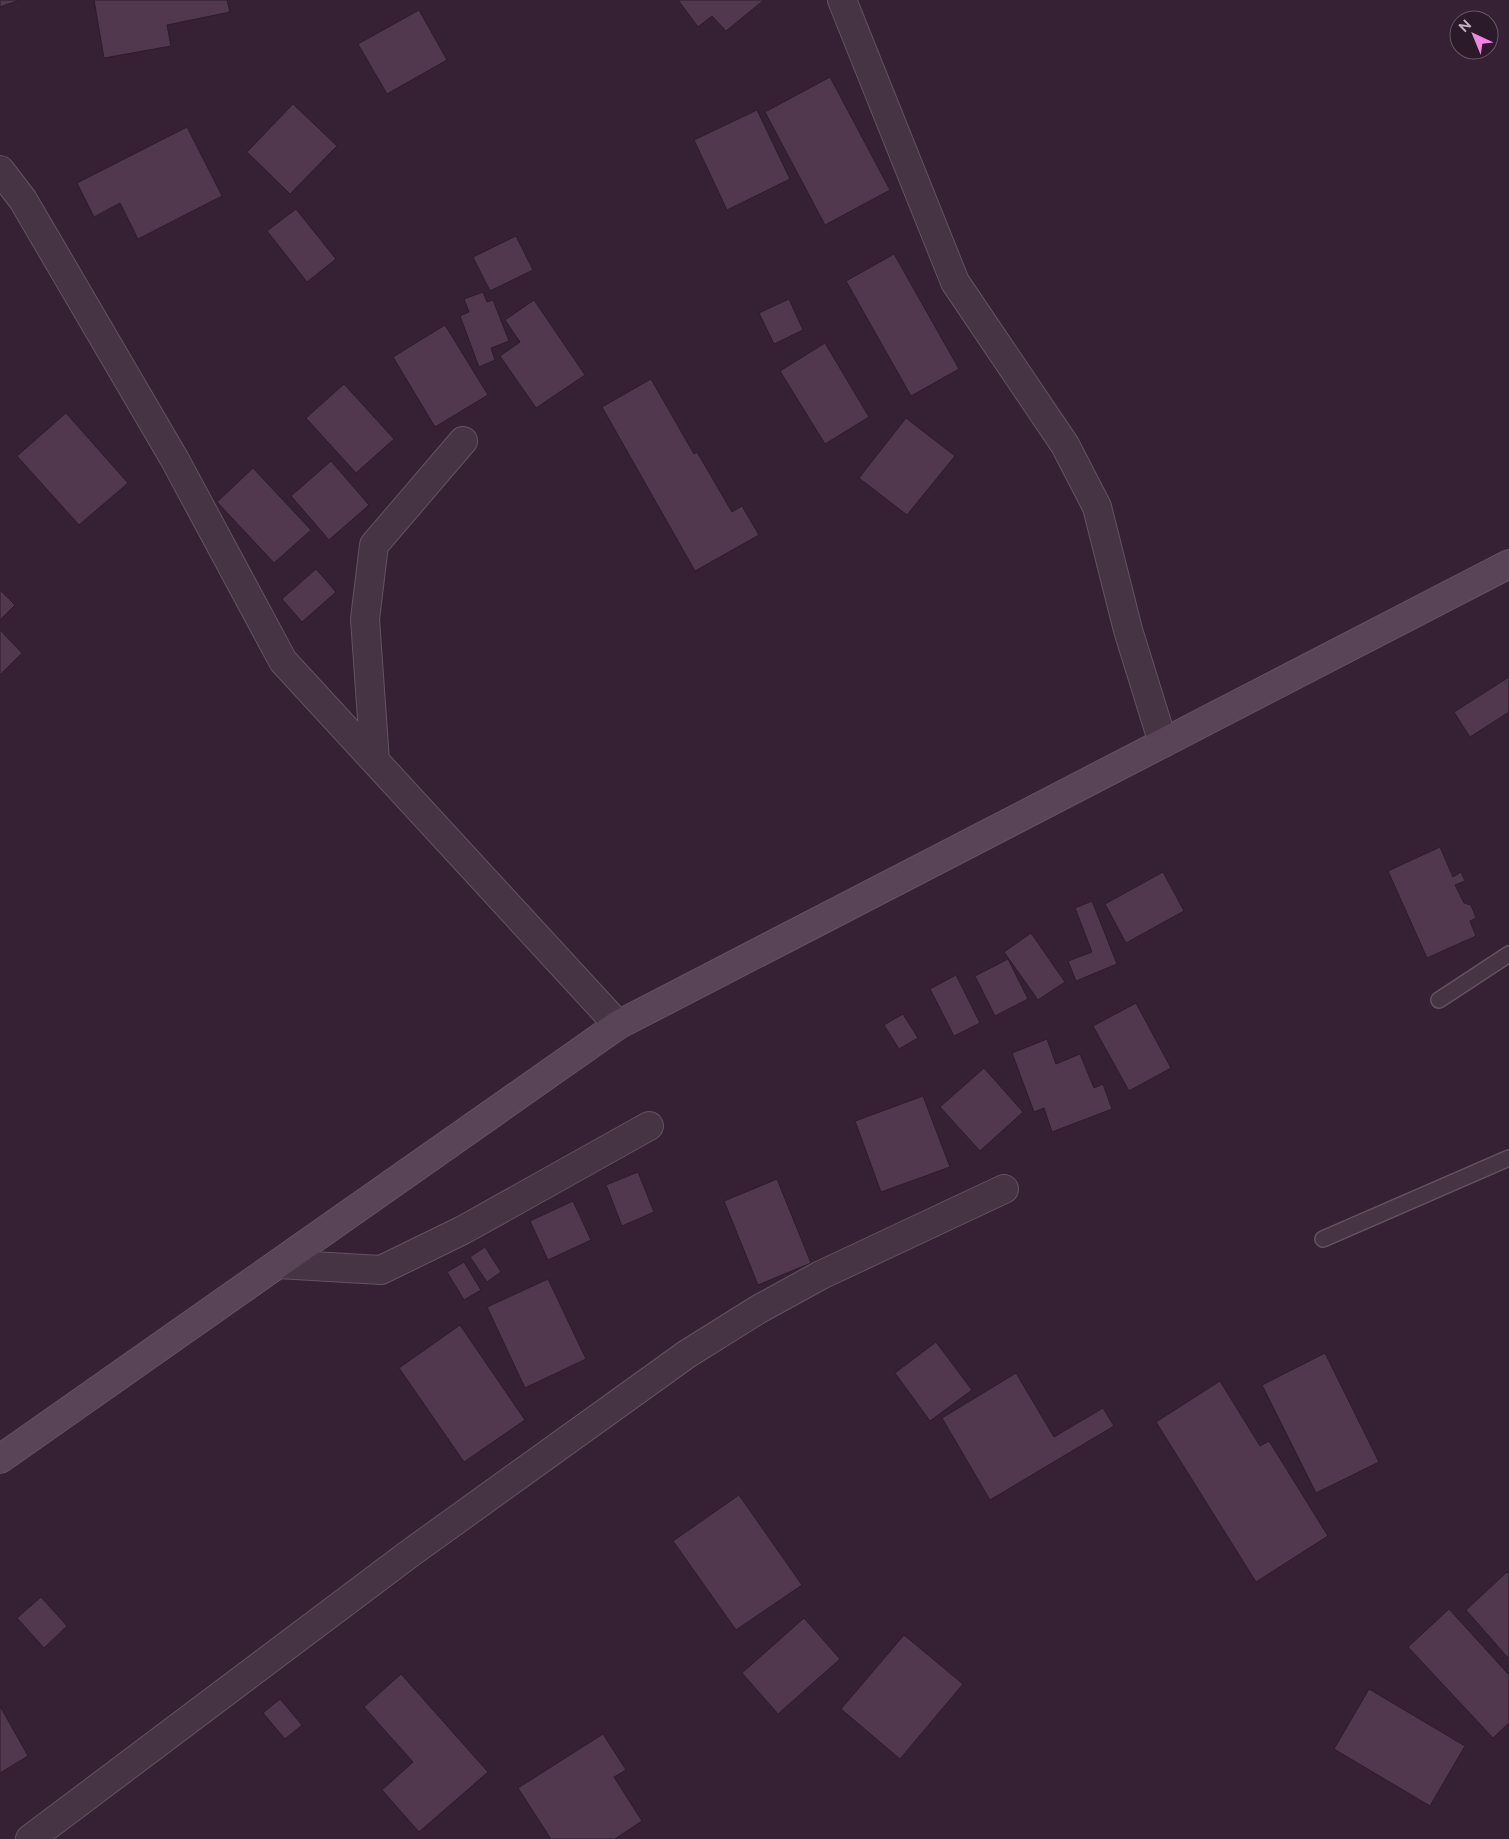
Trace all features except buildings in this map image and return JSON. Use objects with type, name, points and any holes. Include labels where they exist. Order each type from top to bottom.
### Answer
[{"type":"main road","points":[[0,1459],[618,1025],[1509,564]]},
{"type":"street","points":[[842,0],[955,282],[1065,445],[1097,506],[1128,630],[1163,743]]},
{"type":"street","points":[[0,170],[24,200],[175,460],[283,661],[618,1025]]},
{"type":"street","points":[[375,761],[365,619],[374,545],[463,441]]},
{"type":"street","points":[[278,1264],[381,1270],[463,1230],[649,1126]]},
{"type":"street","points":[[30,1839],[409,1554],[687,1354],[759,1309],[821,1275],[1004,1189]]},
{"type":"lane","points":[[1439,1000],[1509,954]]},
{"type":"lane","points":[[1323,1239],[1509,1158]]}]
